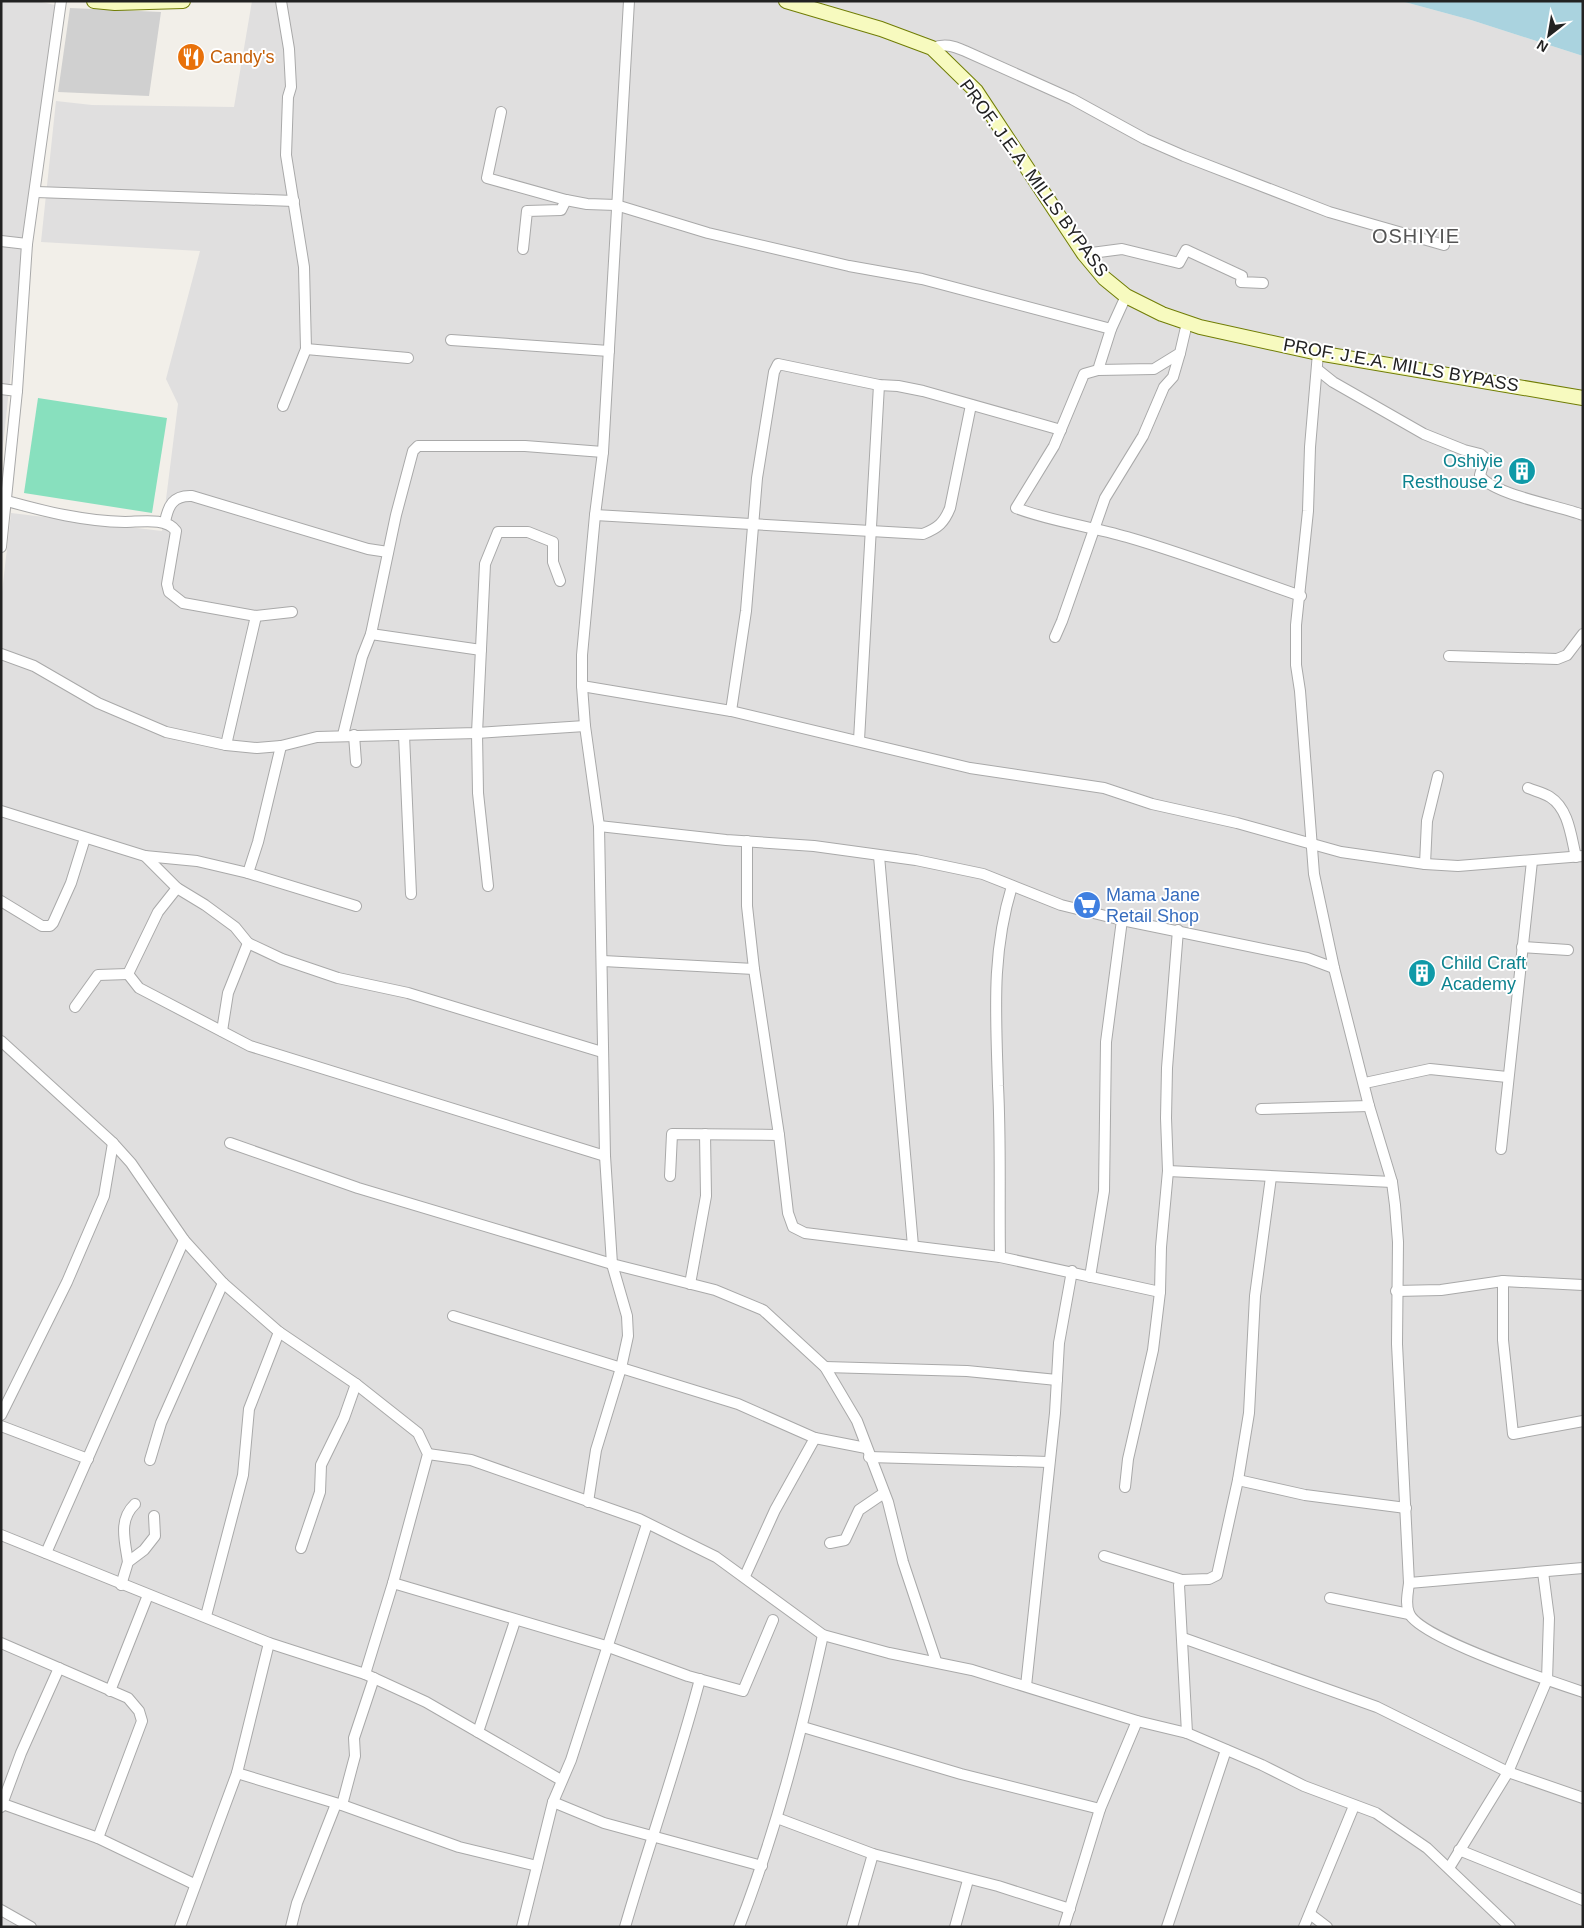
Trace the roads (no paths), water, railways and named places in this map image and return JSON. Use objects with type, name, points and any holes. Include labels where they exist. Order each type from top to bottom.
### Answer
[{"type":"street","points":[[1,547],[7,501],[5,476],[17,391],[27,244],[36,192],[61,1]]},
{"type":"street","points":[[94,1],[115,3],[182,1]]},
{"type":"street","points":[[280,1],[289,49],[291,87],[288,97],[286,155],[304,267],[306,349],[283,406]]},
{"type":"street","points":[[588,1502],[596,1450],[621,1368],[628,1336],[627,1316],[612,1264],[605,1156],[602,1052],[603,960],[599,826],[585,726],[582,655],[595,515],[604,452],[616,204],[625,92],[628,1]]},
{"type":"street","name":"PROF. J.E.A. MILLS BYPASS","points":[[786,1],[881,29],[932,48],[976,91],[1084,254],[1104,278],[1126,296],[1187,323],[1318,353],[1583,398]]},
{"type":"street","points":[[932,48],[940,45],[959,48],[1072,99],[1145,139],[1263,188],[1329,212],[1444,245]]},
{"type":"street","points":[[501,112],[487,178],[566,200],[587,204],[616,204],[708,233],[850,266],[922,279],[1111,329]]},
{"type":"street","points":[[36,192],[294,201]]},
{"type":"street","points":[[523,249],[527,211],[561,210],[566,200]]},
{"type":"street","points":[[1,242],[27,244]]},
{"type":"street","points":[[1084,254],[1122,248],[1179,263],[1186,250],[1242,276],[1241,282],[1263,283]]},
{"type":"street","points":[[1098,370],[1111,329],[1126,296]]},
{"type":"street","points":[[1055,637],[1105,498],[1144,436],[1161,394],[1173,377],[1187,323]]},
{"type":"street","points":[[452,340],[609,351]]},
{"type":"street","points":[[306,349],[408,358]]},
{"type":"street","points":[[1180,353],[1154,369],[1098,370],[1084,374],[1054,446],[1016,508],[1063,523],[1094,527],[1180,554],[1301,596]]},
{"type":"street","points":[[1318,353],[1311,437],[1308,511],[1301,596],[1296,625],[1296,665],[1314,874],[1334,968],[1365,1084],[1369,1106],[1392,1182],[1398,1242],[1396,1291],[1409,1583],[1407,1604],[1409,1614],[1415,1622],[1462,1648],[1583,1692]]},
{"type":"street","points":[[731,711],[746,610],[757,478],[774,372],[778,364],[879,385],[898,386],[923,391],[1061,430]]},
{"type":"street","points":[[1318,370],[1333,382],[1424,434],[1464,450],[1480,454],[1485,458],[1480,475],[1487,484],[1517,497],[1550,504],[1583,515]]},
{"type":"street","points":[[858,740],[879,385]]},
{"type":"street","points":[[1,389],[17,391]]},
{"type":"street","points":[[595,515],[923,534],[938,528],[945,520],[954,494],[971,405]]},
{"type":"street","points":[[343,736],[362,657],[371,634],[388,552],[413,451],[418,446],[525,446],[604,452]]},
{"type":"street","points":[[165,522],[168,506],[173,500],[182,495],[192,496],[368,549],[388,552]]},
{"type":"street","points":[[7,501],[65,517],[92,521],[165,522],[176,531],[167,584],[168,592],[183,603],[256,616],[292,612]]},
{"type":"street","points":[[488,886],[478,792],[477,733],[484,564],[498,532],[528,532],[553,542],[553,562],[560,581]]},
{"type":"street","points":[[226,745],[256,616]]},
{"type":"street","points":[[371,634],[481,650]]},
{"type":"street","points":[[1449,656],[1557,659],[1567,655],[1583,634]]},
{"type":"street","points":[[1,654],[34,666],[98,703],[166,732],[226,745],[258,748],[281,746],[317,737],[477,733],[585,726]]},
{"type":"street","points":[[582,686],[731,711],[970,768],[1104,788],[1152,804],[1237,823],[1341,852],[1425,864],[1458,866],[1579,857],[1566,817],[1558,804],[1550,796],[1528,788]]},
{"type":"street","points":[[354,735],[356,762]]},
{"type":"street","points":[[404,735],[411,894]]},
{"type":"street","points":[[248,873],[258,842],[281,746]]},
{"type":"street","points":[[1425,864],[1427,821],[1438,776]]},
{"type":"street","points":[[1,811],[145,856],[197,861],[248,873],[356,906]]},
{"type":"street","points":[[599,826],[814,846],[916,860],[983,874],[1062,904],[1122,920],[1307,958],[1334,968]]},
{"type":"street","points":[[1,901],[42,926],[50,926],[71,883],[85,838]]},
{"type":"street","points":[[748,841],[747,906],[754,968],[779,1135],[788,1213],[793,1227],[805,1233],[1000,1257],[1072,1271],[1090,1277],[1160,1292]]},
{"type":"street","points":[[145,856],[177,888],[205,905],[235,927],[248,943],[282,959],[338,978],[408,993],[602,1052]]},
{"type":"street","points":[[879,856],[913,1246]]},
{"type":"street","points":[[1501,1149],[1532,861]]},
{"type":"street","points":[[1000,1257],[996,1050],[997,952],[1004,913],[1012,886]]},
{"type":"street","points":[[128,974],[154,920],[177,888]]},
{"type":"street","points":[[1090,1277],[1104,1191],[1106,1042],[1122,920]]},
{"type":"street","points":[[1125,1487],[1128,1459],[1153,1350],[1160,1292],[1161,1247],[1168,1171],[1167,1068],[1178,930]]},
{"type":"street","points":[[222,1031],[228,993],[248,943]]},
{"type":"street","points":[[1522,947],[1568,950]]},
{"type":"street","points":[[603,960],[754,968]]},
{"type":"street","points":[[75,1007],[98,975],[128,974]]},
{"type":"street","points":[[128,974],[138,988],[250,1046],[605,1156]]},
{"type":"street","points":[[1,1041],[113,1143],[131,1163],[184,1240],[223,1283],[279,1332],[356,1384],[418,1433],[428,1454],[354,1738],[355,1756],[339,1804],[297,1903],[291,1927]]},
{"type":"street","points":[[1365,1084],[1430,1069],[1508,1076]]},
{"type":"street","points":[[1261,1109],[1369,1106]]},
{"type":"street","points":[[670,1176],[672,1134],[779,1135]]},
{"type":"street","points":[[690,1284],[706,1196],[706,1134]]},
{"type":"street","points":[[1,1415],[67,1282],[104,1196],[113,1143]]},
{"type":"street","points":[[230,1144],[358,1188],[612,1264],[715,1290],[764,1310],[825,1367],[857,1421],[884,1493],[903,1562],[936,1661]]},
{"type":"street","points":[[1168,1171],[1392,1182]]},
{"type":"street","points":[[1104,1556],[1182,1580],[1209,1579],[1216,1575],[1238,1480],[1249,1413],[1254,1296],[1271,1177]]},
{"type":"street","points":[[46,1553],[184,1240]]},
{"type":"street","points":[[1026,1686],[1059,1343],[1072,1271]]},
{"type":"street","points":[[1396,1291],[1441,1290],[1503,1281],[1583,1285]]},
{"type":"street","points":[[1503,1281],[1503,1340],[1513,1434],[1583,1421]]},
{"type":"street","points":[[150,1460],[161,1423],[223,1283]]},
{"type":"street","points":[[453,1316],[738,1404],[815,1438],[868,1453],[1049,1462]]},
{"type":"street","points":[[206,1616],[243,1474],[249,1409],[279,1332]]},
{"type":"street","points":[[825,1367],[967,1371],[1056,1380]]},
{"type":"street","points":[[302,1548],[320,1492],[321,1465],[344,1418],[356,1384]]},
{"type":"street","points":[[1,1426],[88,1459]]},
{"type":"street","points":[[745,1576],[775,1510],[815,1438]]},
{"type":"street","points":[[428,1454],[471,1460],[638,1519],[708,1553],[745,1576],[823,1635],[889,1653],[936,1661],[1026,1686],[1137,1721],[1187,1733],[1304,1786],[1376,1813],[1401,1829],[1449,1868],[1510,1927]]},
{"type":"street","points":[[1238,1480],[1305,1495],[1406,1508]]},
{"type":"street","points":[[830,1543],[844,1540],[859,1510],[884,1493]]},
{"type":"street","points":[[122,1585],[128,1562],[123,1525],[126,1512],[135,1504]]},
{"type":"street","points":[[128,1562],[144,1550],[155,1536],[154,1516]]},
{"type":"street","points":[[522,1927],[553,1802],[571,1760],[606,1646],[647,1524]]},
{"type":"street","points":[[1,1535],[269,1643],[369,1676],[426,1702],[561,1780]]},
{"type":"street","points":[[1409,1583],[1583,1568]]},
{"type":"street","points":[[1449,1868],[1508,1772],[1547,1680],[1549,1618],[1543,1572]]},
{"type":"street","points":[[1182,1580],[1179,1585],[1187,1733]]},
{"type":"street","points":[[393,1583],[515,1621],[606,1646],[700,1679],[743,1691],[773,1620]]},
{"type":"street","points":[[110,1691],[148,1595]]},
{"type":"street","points":[[1330,1598],[1409,1614]]},
{"type":"street","points":[[478,1732],[515,1621]]},
{"type":"street","points":[[739,1927],[762,1866],[777,1818],[803,1727],[823,1635]]},
{"type":"street","points":[[1183,1638],[1376,1707],[1508,1772],[1583,1798]]},
{"type":"street","points":[[1,1643],[128,1698],[139,1711],[142,1721],[98,1838]]},
{"type":"street","points":[[180,1927],[194,1884],[237,1773],[269,1643]]},
{"type":"street","points":[[59,1668],[21,1754],[2,1806],[98,1838],[194,1884]]},
{"type":"street","points":[[625,1927],[651,1836],[684,1742],[700,1679]]},
{"type":"street","points":[[1064,1927],[1100,1809],[1137,1721]]},
{"type":"street","points":[[803,1727],[960,1774],[1100,1809]]},
{"type":"street","points":[[1167,1927],[1226,1750]]},
{"type":"street","points":[[237,1773],[339,1804],[459,1847],[537,1866]]},
{"type":"street","points":[[553,1802],[590,1818],[762,1866]]},
{"type":"street","points":[[1304,1927],[1354,1806]]},
{"type":"street","points":[[777,1818],[873,1854],[968,1880],[998,1886],[1070,1909]]},
{"type":"street","points":[[1459,1850],[1583,1900]]},
{"type":"street","points":[[852,1927],[873,1854]]},
{"type":"street","points":[[955,1927],[968,1880]]},
{"type":"street","points":[[1,1910],[31,1927]]},
{"type":"street","points":[[1310,1914],[1327,1927]]},
{"type":"water","points":[[1401,1],[1583,1],[1583,56],[1471,20]]},
{"type":"place","name":"Candy's","points":[[191,57]]},
{"type":"place","name":"Oshiyie Resthouse 2","points":[[1522,471]]},
{"type":"place","name":"Mama Jane Retail Shop","points":[[1087,905]]},
{"type":"place","name":"Child Craft Academy","points":[[1422,973]]},
{"type":"district","name":"OSHIYIE","points":[[1416,236]]}]
